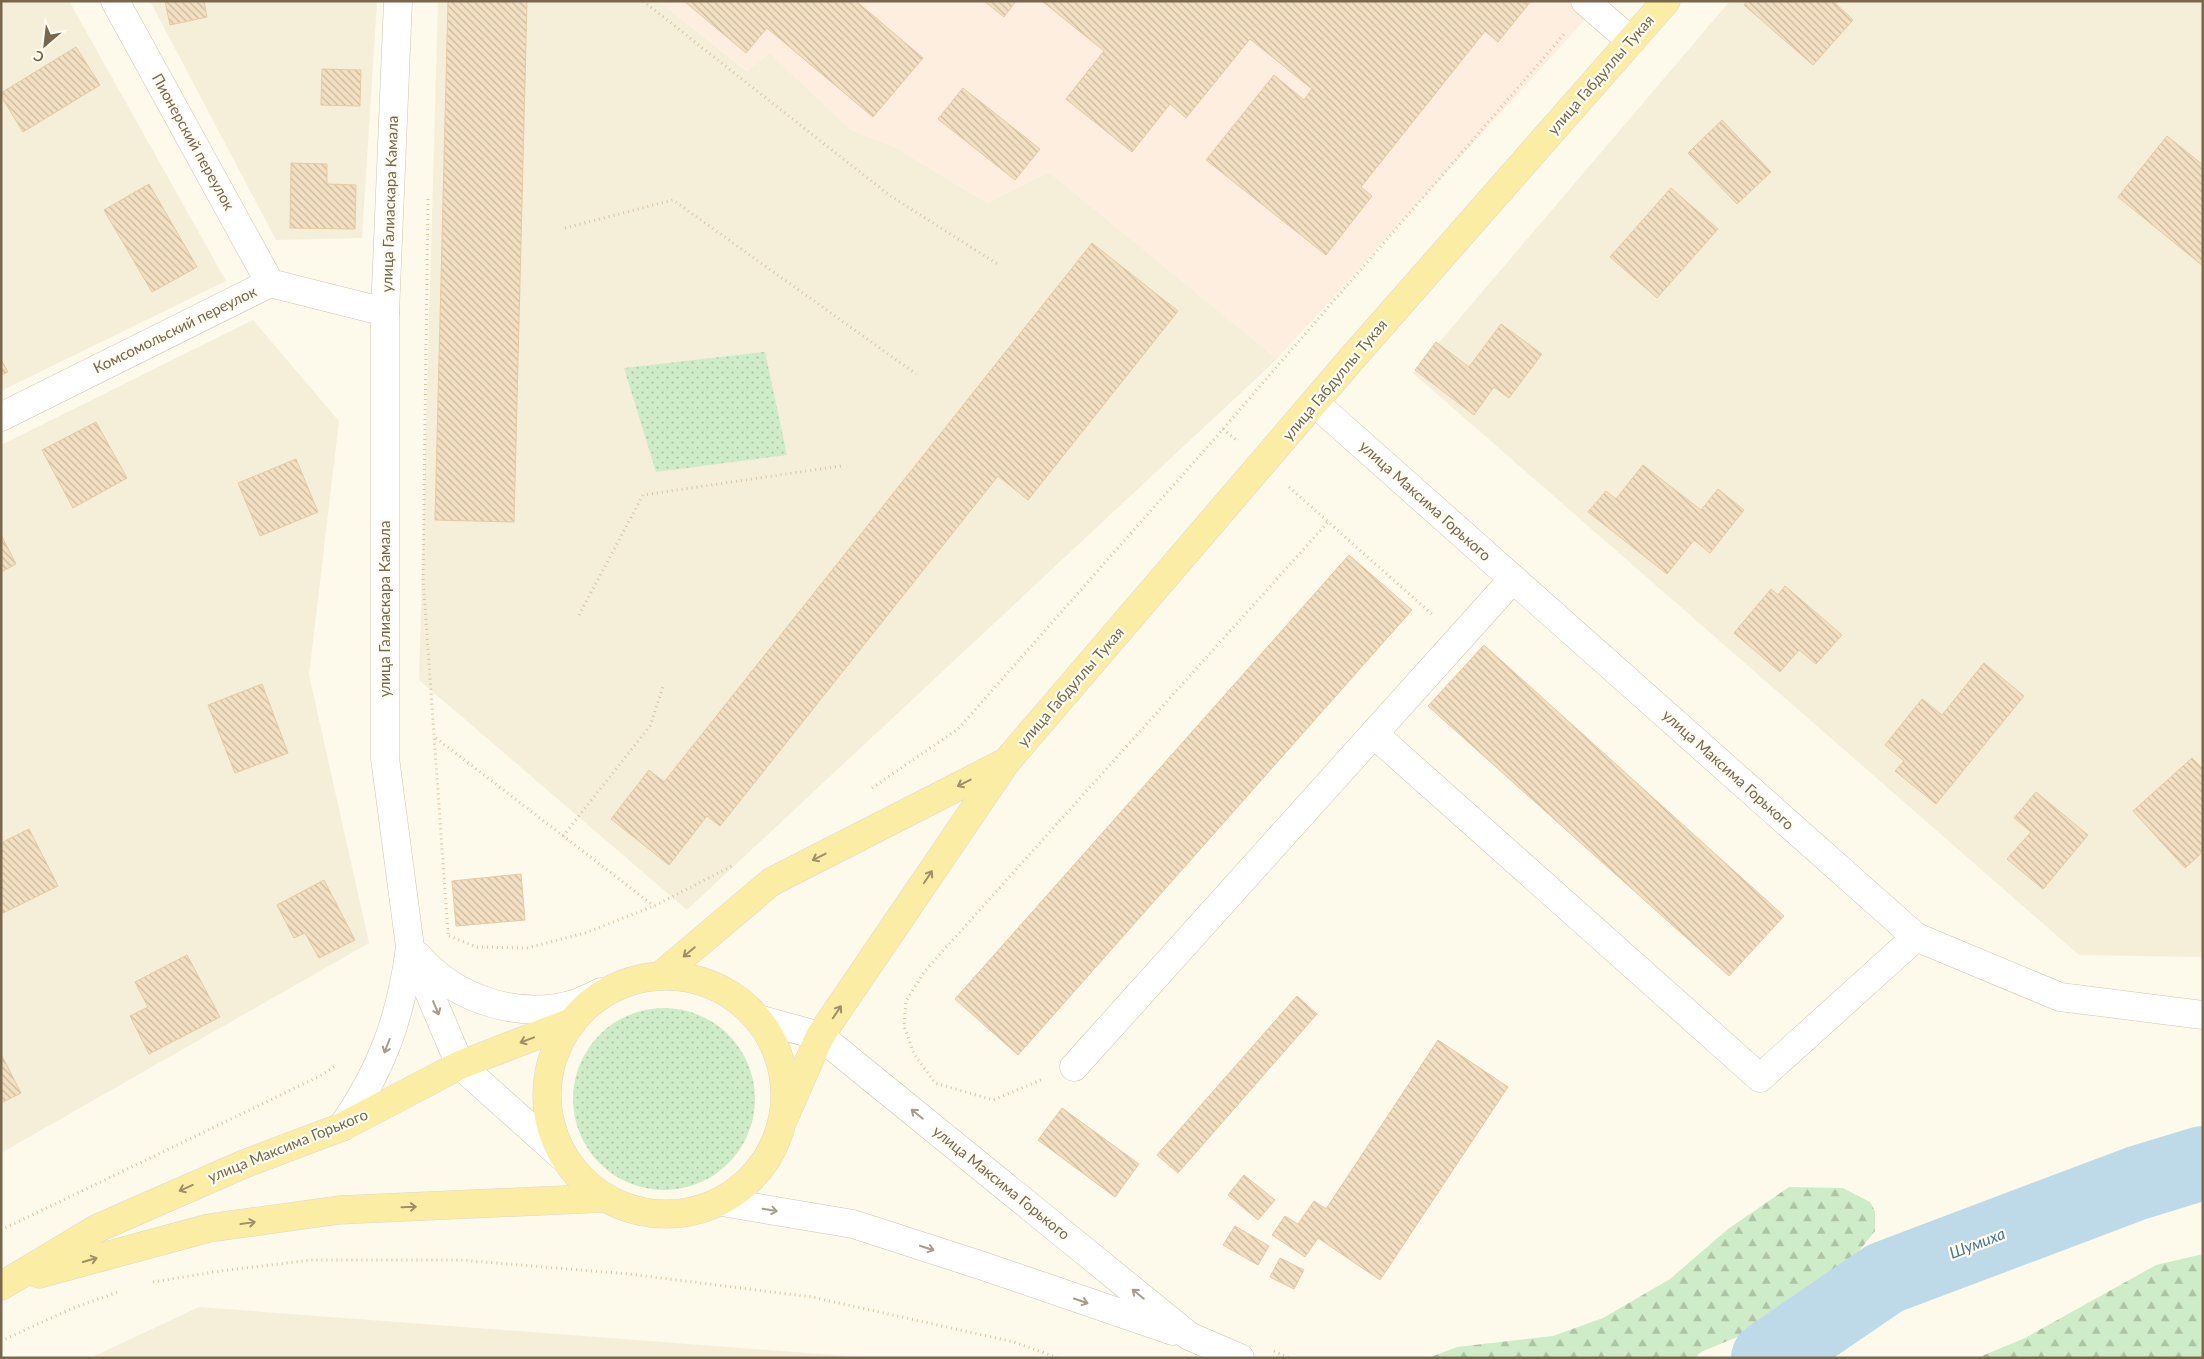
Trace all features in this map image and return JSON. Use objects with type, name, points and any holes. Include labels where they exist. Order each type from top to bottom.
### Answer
[{"type":"main road","name":"улица Габдуллы Тукая","points":[[784,1118],[820,1036],[1007,761],[1264,465],[1315,403],[1666,1]]},
{"type":"main road","name":"улица Габдуллы Тукая","points":[[660,976],[771,882],[1007,761]]},
{"type":"main road","name":"улица Максима Горького","points":[[660,976],[696,980],[730,995],[758,1019],[776,1049],[785,1083],[784,1118],[776,1144],[762,1167],[744,1187],[722,1202],[684,1214],[644,1213],[606,1198],[583,1181],[565,1158],[551,1126],[548,1089],[554,1054],[572,1022],[602,992],[630,982],[660,976]]},
{"type":"main road","name":"улица Максима Горького","points":[[5,1284],[98,1228],[198,1182],[342,1127],[460,1065],[572,1022]]},
{"type":"main road","name":"улица Максима Горького","points":[[5,1284],[209,1228],[330,1211],[606,1198]]},
{"type":"street","name":"Пионерский переулок","points":[[115,1],[270,283]]},
{"type":"street","name":"улица Галиаскара Камала","points":[[398,1],[385,312],[385,758],[409,940],[460,1065],[565,1158]]},
{"type":"street","points":[[1587,3],[1631,41]]},
{"type":"street","name":"Комсомольский переулок","points":[[1,417],[270,283],[385,312]]},
{"type":"street","name":"улица Максима Горького","points":[[1315,403],[1916,937],[2060,997],[2203,1015]]},
{"type":"street","points":[[1074,1067],[1514,579]]},
{"type":"street","points":[[1374,734],[1760,1078],[1916,937]]},
{"type":"street","points":[[409,940],[428,968],[449,984],[472,997],[498,1005],[524,1010],[551,1008],[577,1003],[602,992]]},
{"type":"street","points":[[342,1127],[368,1086],[389,1042],[403,996],[409,940]]},
{"type":"street","name":"улица Максима Горького","points":[[758,1019],[820,1036],[1190,1336],[1240,1358]]},
{"type":"street","points":[[722,1202],[853,1224],[1190,1336]]},
{"type":"path","points":[[643,1],[889,195],[999,265]]},
{"type":"path","points":[[868,791],[958,729],[1223,429],[1587,3]]},
{"type":"path","points":[[428,190],[423,578],[448,935]]},
{"type":"path","points":[[565,228],[673,200],[916,374]]},
{"type":"path","points":[[1223,429],[1460,638]]},
{"type":"path","points":[[579,615],[643,495],[841,466]]},
{"type":"path","points":[[1074,1067],[993,1100],[935,1082],[914,1054],[904,1026],[906,1001],[924,972],[1328,522]]},
{"type":"path","points":[[563,836],[650,726],[664,684]]},
{"type":"path","points":[[435,737],[654,906]]},
{"type":"path","points":[[409,940],[448,935],[477,947],[527,948],[585,933],[654,906],[740,862]]},
{"type":"path","points":[[1,1230],[320,1076],[341,1063]]},
{"type":"path","points":[[147,1284],[220,1271],[312,1260],[460,1260],[609,1272],[812,1297],[1014,1342],[1058,1358]]},
{"type":"path","points":[[1,1341],[73,1308],[119,1292]]},
{"type":"shaded area","points":[[1,1],[69,1],[226,281],[1,391]]},
{"type":"shaded area","points":[[150,1],[377,1],[362,238],[276,240]]},
{"type":"shaded area","points":[[438,1],[659,1],[747,71],[770,53],[851,130],[895,147],[987,203],[1049,172],[1277,359],[687,910],[419,680]]},
{"type":"shaded area","points":[[659,1],[1602,1],[1277,359],[1049,172],[987,203],[895,147],[851,130],[770,53],[748,71]]},
{"type":"shaded area","points":[[1730,1],[2203,1],[2203,957],[2079,955],[1413,373]]},
{"type":"shaded area","points":[[253,320],[339,421],[309,675],[369,943],[1,1153],[1,445]]},
{"type":"shaded area","points":[[199,1307],[874,1358],[90,1358]]},
{"type":"green space","points":[[765,352],[787,455],[656,472],[624,368]]},
{"type":"green space","points":[[664,1008],[682,1010],[699,1015],[714,1023],[734,1041],[748,1064],[753,1081],[755,1099],[753,1117],[748,1134],[740,1149],[722,1169],[699,1183],[682,1188],[664,1190],[646,1188],[629,1183],[614,1175],[594,1157],[580,1134],[575,1117],[573,1099],[575,1081],[580,1064],[588,1049],[606,1029],[629,1015],[646,1010]]},
{"type":"green space","points":[[1789,1187],[1843,1188],[1870,1202],[1875,1211],[1875,1231],[1855,1256],[1771,1323],[1701,1352],[1695,1358],[1428,1358],[1457,1347],[1553,1336],[1603,1318],[1670,1279],[1728,1229]]},
{"type":"green space","points":[[2203,1254],[2203,1358],[1977,1358],[2025,1338],[2156,1265]]},
{"type":"building","points":[[165,1],[204,1],[207,17],[170,25]]},
{"type":"building","points":[[448,1],[527,1],[514,522],[435,520]]},
{"type":"building","points":[[684,1],[856,1],[923,58],[873,117],[767,28],[746,53]]},
{"type":"building","points":[[984,1],[1016,1],[1004,17]]},
{"type":"building","points":[[1042,1],[1531,1],[1498,42],[1485,31],[1361,187],[1372,196],[1326,255],[1206,160],[1274,75],[1304,100],[1312,89],[1250,39],[1186,118],[1170,104],[1132,152],[1066,99],[1104,51]]},
{"type":"building","points":[[1747,1],[1833,1],[1853,20],[1813,65],[1744,5]]},
{"type":"building","points":[[76,47],[100,85],[23,132],[1,93]]},
{"type":"building","points":[[322,69],[361,70],[360,106],[321,105]]},
{"type":"building","points":[[963,88],[1040,149],[1015,180],[938,119]]},
{"type":"building","points":[[1722,120],[1771,172],[1737,204],[1688,153]]},
{"type":"building","points":[[2167,136],[2203,165],[2203,266],[2118,197]]},
{"type":"building","points":[[291,163],[327,164],[327,184],[356,185],[355,229],[290,228]]},
{"type":"building","points":[[149,184],[197,267],[152,292],[104,210]]},
{"type":"building","points":[[1671,188],[1718,229],[1657,298],[1610,257]]},
{"type":"building","points":[[1092,243],[1178,311],[1028,500],[998,476],[720,826],[707,816],[669,865],[611,819],[649,770],[664,782]]},
{"type":"building","points":[[1501,324],[1542,354],[1509,398],[1494,387],[1474,415],[1415,370],[1436,342],[1469,367]]},
{"type":"building","points":[[1,360],[8,372],[1,375]]},
{"type":"building","points":[[96,422],[127,478],[73,508],[42,450]]},
{"type":"building","points":[[296,459],[318,512],[260,536],[238,483]]},
{"type":"building","points":[[1643,465],[1701,510],[1718,489],[1744,510],[1710,553],[1694,540],[1667,574],[1588,512],[1606,491],[1616,499]]},
{"type":"building","points":[[1,535],[16,564],[1,572]]},
{"type":"building","points":[[1349,555],[1412,610],[1018,1055],[955,999]]},
{"type":"building","points":[[1785,586],[1842,635],[1816,664],[1799,650],[1780,672],[1734,633],[1771,589],[1778,595]]},
{"type":"building","points":[[1484,645],[1784,916],[1729,976],[1428,706]]},
{"type":"building","points":[[1984,663],[2024,696],[1936,804],[1895,771],[1904,761],[1885,745],[1922,699],[1942,715]]},
{"type":"building","points":[[262,684],[288,753],[235,773],[208,705]]},
{"type":"building","points":[[2192,758],[2203,769],[2203,852],[2185,868],[2133,811]]},
{"type":"building","points":[[2036,792],[2088,835],[2043,889],[2007,859],[2031,832],[2014,818]]},
{"type":"building","points":[[29,829],[58,886],[1,914],[1,843]]},
{"type":"building","points":[[521,874],[525,920],[456,926],[452,881]]},
{"type":"building","points":[[324,880],[355,940],[319,958],[305,933],[294,938],[277,905]]},
{"type":"building","points":[[187,955],[220,1017],[149,1054],[130,1016],[148,1007],[135,982]]},
{"type":"building","points":[[1297,996],[1317,1014],[1178,1173],[1157,1155]]},
{"type":"building","points":[[1438,1040],[1508,1087],[1380,1280],[1318,1238],[1305,1257],[1272,1235],[1285,1216],[1298,1224],[1314,1201],[1326,1209]]},
{"type":"building","points":[[1,1054],[21,1093],[1,1103]]},
{"type":"building","points":[[1062,1108],[1139,1164],[1115,1197],[1038,1140]]},
{"type":"building","points":[[1244,1175],[1275,1200],[1258,1220],[1228,1195]]},
{"type":"building","points":[[1235,1226],[1269,1246],[1258,1265],[1223,1245]]},
{"type":"building","points":[[1280,1258],[1304,1270],[1294,1289],[1270,1277]]},
{"type":"waterway","name":"Шумиха","points":[[1768,1358],[1885,1278],[2137,1183],[2203,1163]]}]
